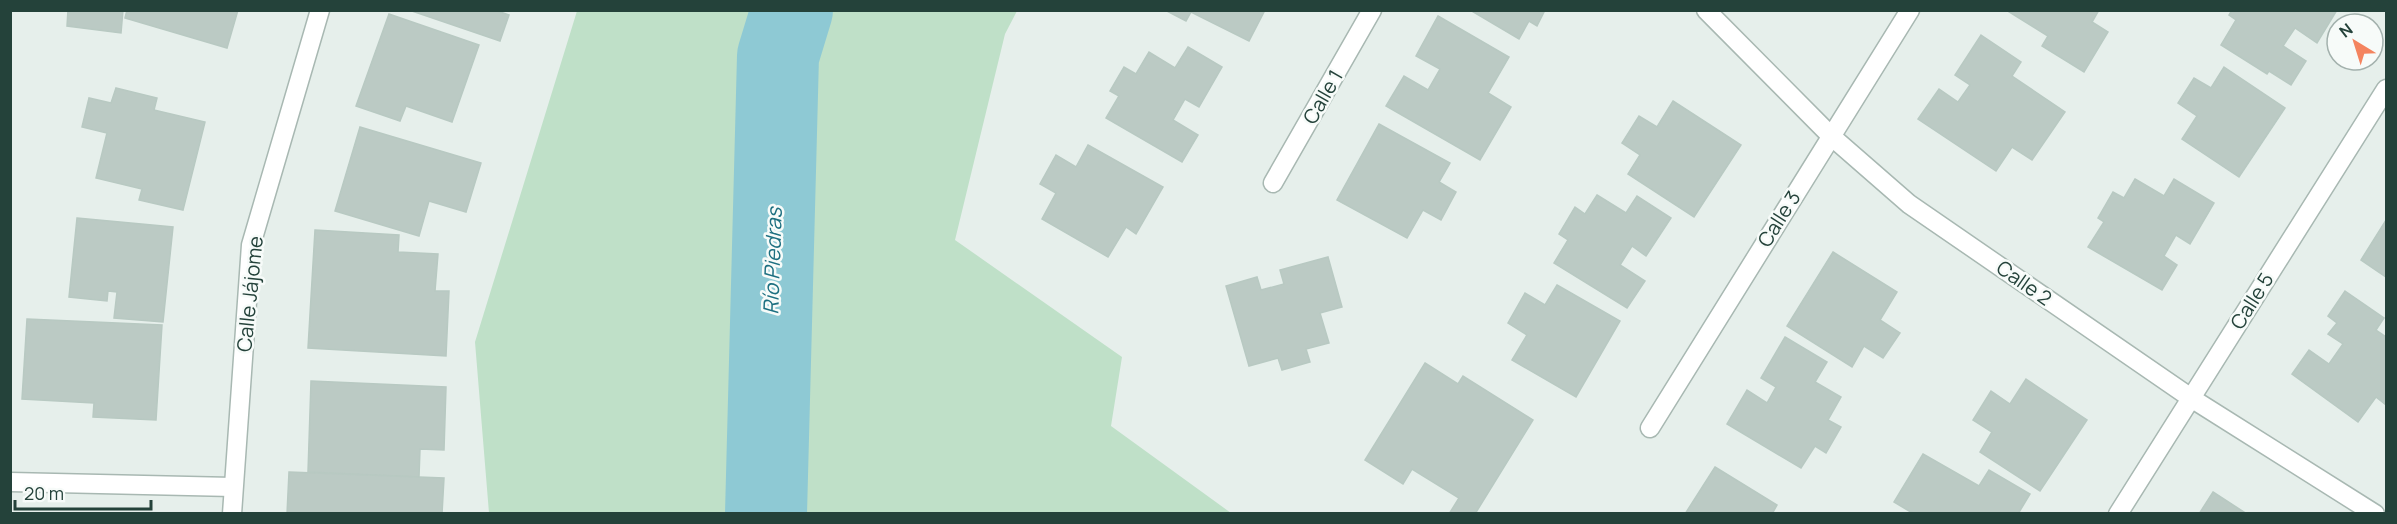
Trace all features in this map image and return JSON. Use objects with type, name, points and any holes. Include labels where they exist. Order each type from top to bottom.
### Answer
[{"type":"street","name":"Calle Jájome","points":[[232,513],[251,245],[320,10]]},
{"type":"street","name":"Calle 1","points":[[1273,183],[1372,10]]},
{"type":"street","name":"Calle 2","points":[[1706,10],[1831,136],[1909,204],[2191,398],[2375,513]]},
{"type":"street","name":"Calle 3","points":[[1650,428],[1910,10]]},
{"type":"street","name":"Calle 5","points":[[2118,513],[2386,89]]},
{"type":"street","points":[[10,482],[233,487]]},
{"type":"green space","points":[[577,11],[1017,11],[1005,34],[955,240],[1122,357],[1111,426],[1231,513],[489,513],[475,342]]},
{"type":"building","points":[[68,10],[123,10],[121,33],[67,26]]},
{"type":"building","points":[[127,10],[238,10],[227,48],[125,18]]},
{"type":"building","points":[[409,10],[495,10],[509,15],[500,41]]},
{"type":"building","points":[[1165,10],[1265,10],[1249,41],[1191,12],[1186,21]]},
{"type":"building","points":[[1470,10],[1545,10],[1537,26],[1529,21],[1519,39]]},
{"type":"building","points":[[2006,10],[2099,10],[2092,22],[2108,32],[2084,72],[2042,46],[2048,36]]},
{"type":"building","points":[[2232,10],[2337,10],[2325,12],[2325,30],[2317,43],[2295,28],[2283,46],[2306,61],[2291,85],[2269,71],[2267,74],[2221,45],[2236,20],[2229,15]]},
{"type":"building","points":[[389,14],[479,45],[452,122],[406,106],[400,121],[356,106]]},
{"type":"building","points":[[1438,16],[1509,57],[1488,93],[1511,107],[1480,160],[1386,106],[1404,76],[1428,90],[1440,69],[1416,56]]},
{"type":"building","points":[[1981,35],[2021,62],[2012,76],[2065,112],[2032,160],[2012,147],[1996,171],[1918,119],[1939,89],[1958,102],[1970,85],[1955,75]]},
{"type":"building","points":[[1188,47],[1222,67],[1199,107],[1185,99],[1173,120],[1198,135],[1182,162],[1106,118],[1119,96],[1110,91],[1124,67],[1136,74],[1149,52],[1175,68]]},
{"type":"building","points":[[2224,67],[2285,108],[2239,177],[2182,139],[2197,116],[2178,103],[2194,78],[2211,88]]},
{"type":"building","points":[[116,88],[157,98],[154,110],[205,122],[183,210],[139,200],[142,189],[96,178],[107,133],[82,127],[89,98],[111,103]]},
{"type":"building","points":[[1673,101],[1741,145],[1694,217],[1628,174],[1640,155],[1622,143],[1639,116],[1657,127]]},
{"type":"building","points":[[1379,124],[1450,163],[1439,182],[1456,192],[1441,220],[1423,210],[1407,238],[1337,200]]},
{"type":"building","points":[[360,127],[481,163],[466,212],[429,201],[419,236],[335,211]]},
{"type":"building","points":[[1088,145],[1163,187],[1136,234],[1126,227],[1108,257],[1042,219],[1056,193],[1040,184],[1056,155],[1076,167]]},
{"type":"building","points":[[2135,179],[2164,196],[2174,179],[2214,203],[2190,244],[2176,235],[2164,256],[2177,265],[2162,290],[2088,247],[2104,222],[2098,218],[2113,192],[2124,198]]},
{"type":"building","points":[[1597,195],[1626,213],[1637,196],[1671,218],[1646,256],[1632,246],[1620,265],[1645,281],[1627,308],[1554,263],[1568,240],[1559,234],[1575,207],[1585,214]]},
{"type":"building","points":[[77,218],[173,227],[163,322],[114,318],[117,292],[108,291],[107,301],[69,297]]},
{"type":"building","points":[[2386,220],[2386,277],[2361,260]]},
{"type":"building","points":[[315,230],[399,235],[398,252],[438,254],[435,291],[449,291],[446,356],[308,348]]},
{"type":"building","points":[[1833,252],[1897,292],[1880,320],[1900,333],[1883,358],[1864,346],[1852,367],[1787,326]]},
{"type":"building","points":[[1328,257],[1342,307],[1320,313],[1329,343],[1306,349],[1310,362],[1282,370],[1278,358],[1249,366],[1226,286],[1257,277],[1261,290],[1284,284],[1280,270]]},
{"type":"building","points":[[1557,285],[1620,321],[1576,397],[1512,360],[1527,335],[1508,323],[1525,293],[1545,305]]},
{"type":"building","points":[[2345,291],[2384,318],[2376,330],[2386,337],[2386,405],[2376,397],[2358,422],[2292,374],[2309,350],[2329,364],[2343,344],[2328,334],[2337,323],[2328,316]]},
{"type":"building","points":[[27,319],[162,325],[156,420],[93,417],[94,403],[22,399]]},
{"type":"building","points":[[1785,337],[1827,362],[1815,382],[1841,397],[1828,420],[1841,427],[1826,453],[1815,446],[1801,468],[1727,424],[1747,390],[1767,403],[1776,387],[1761,378]]},
{"type":"building","points":[[1425,363],[1458,384],[1463,376],[1533,420],[1475,514],[1449,514],[1459,498],[1412,469],[1403,484],[1365,460]]},
{"type":"building","points":[[2026,379],[2087,420],[2040,491],[1980,452],[1992,432],[1973,420],[1991,391],[2010,404]]},
{"type":"building","points":[[311,381],[446,387],[444,450],[420,449],[419,477],[308,472]]},
{"type":"building","points":[[1923,454],[1979,486],[1989,470],[2030,494],[2018,514],[1914,514],[1894,502]]},
{"type":"building","points":[[1715,467],[1777,505],[1772,514],[1685,514]]},
{"type":"building","points":[[289,472],[444,478],[442,514],[287,514]]},
{"type":"building","points":[[2213,492],[2247,514],[2199,514]]},
{"type":"waterway","name":"Río Piedras","points":[[766,514],[778,56],[792,10]]}]
